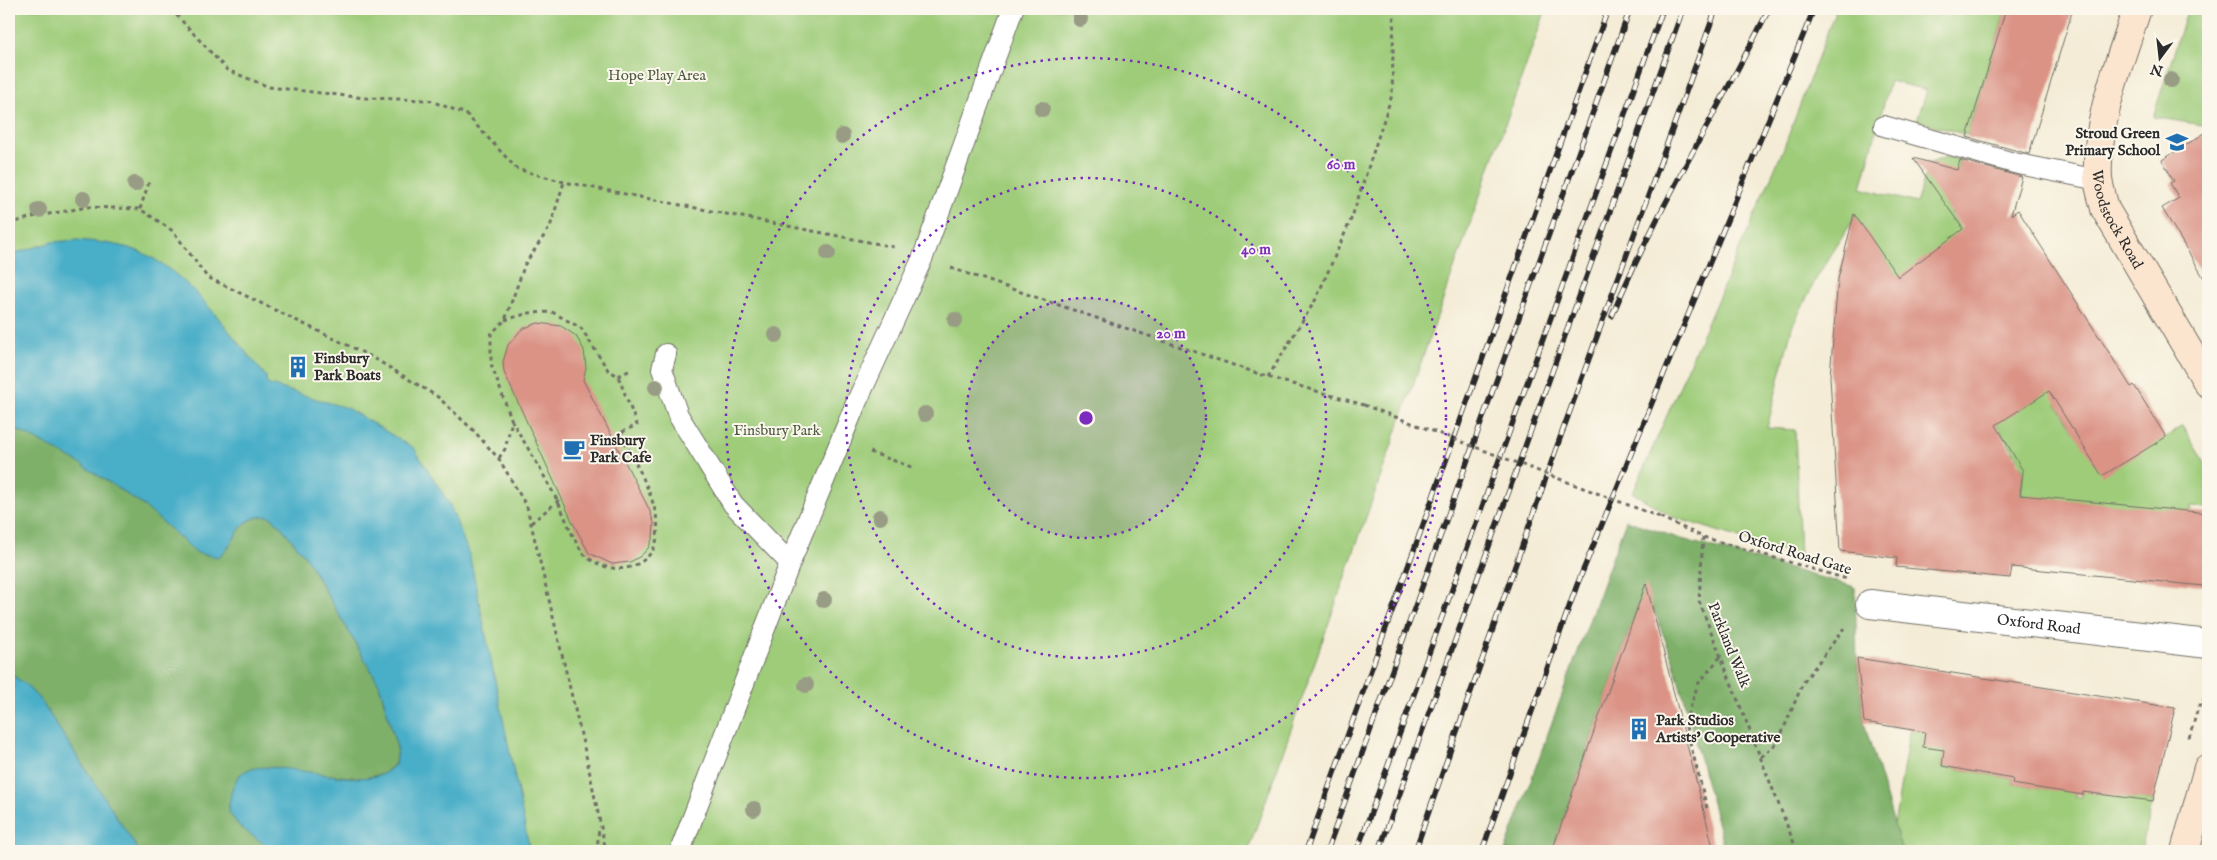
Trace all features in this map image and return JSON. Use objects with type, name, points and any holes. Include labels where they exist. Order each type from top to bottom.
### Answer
[{"type":"main road","name":"Woodstock Road","points":[[2137,9],[2110,94],[2099,147],[2098,180],[2105,209],[2201,355],[2208,384]]},
{"type":"main road","points":[[2185,851],[2208,768]]},
{"type":"street","name":"Oxford Road","points":[[1870,604],[2208,644]]},
{"type":"lane","points":[[680,851],[790,563],[857,401],[923,258],[1013,9]]},
{"type":"lane","points":[[1884,126],[2014,163],[2098,180]]},
{"type":"lane","points":[[666,354],[662,369],[678,415],[733,504],[790,563]]},
{"type":"path","points":[[171,9],[227,70],[269,87],[365,98],[428,100],[466,114],[517,169],[564,182],[897,247]]},
{"type":"path","points":[[1268,378],[1316,299],[1352,217],[1392,95],[1394,9]]},
{"type":"path","points":[[140,209],[149,182]]},
{"type":"path","points":[[505,320],[529,313],[552,312],[581,328],[608,370],[618,376],[637,425],[620,433],[656,508],[658,523],[657,539],[653,550],[644,560],[632,567],[611,569],[585,556],[558,502],[512,421],[491,364],[491,334],[505,320],[525,264],[550,227],[564,182]]},
{"type":"path","points":[[9,224],[32,217],[88,207],[140,209],[173,231],[207,277],[372,357],[438,397],[498,459],[527,507],[606,851]]},
{"type":"path","name":"Oxford Road Gate","points":[[950,268],[1268,378],[1364,405],[1660,517],[1702,537],[1847,579],[1859,586],[1870,604]]},
{"type":"path","points":[[498,459],[505,449],[512,421]]},
{"type":"path","points":[[899,462],[914,468]]},
{"type":"path","points":[[531,523],[558,502],[563,501]]},
{"type":"path","name":"Parkland Walk","points":[[1702,537],[1699,601],[1762,757],[1797,851]]},
{"type":"path","points":[[1762,757],[1778,742],[1803,683],[1847,623]]},
{"type":"path","points":[[1707,808],[1685,723],[1698,684],[1721,656]]},
{"type":"path","points":[[596,851],[600,823]]},
{"type":"green space","name":"Finsbury Park","points":[[9,9],[1546,9],[1248,851],[9,851]]},
{"type":"green space","points":[[1836,9],[2006,9],[1967,135],[1917,121],[1927,90],[1890,81],[1861,188],[1916,203],[1930,163],[1946,157],[1960,159],[1946,206],[2062,382],[2057,405],[2079,438],[2166,437],[2182,426],[2208,468],[2208,508],[2191,507],[2189,529],[2021,495],[2023,471],[2018,459],[1961,366],[1854,215],[1852,222],[1817,277],[1792,327],[1767,428],[1795,430],[1800,557],[1673,517],[1633,493],[1783,150]]},
{"type":"green space","points":[[2188,9],[2208,9],[2208,126],[2153,117]]},
{"type":"green space","points":[[9,428],[20,431],[77,461],[144,506],[228,549],[239,530],[249,521],[269,516],[278,523],[305,556],[379,684],[397,748],[395,764],[383,774],[364,778],[302,773],[274,767],[239,775],[232,789],[228,811],[274,851],[139,851],[41,701],[24,683],[9,673]]},
{"type":"green space","points":[[1626,520],[1678,538],[1855,587],[1857,661],[1864,722],[1902,851],[1725,851],[1673,660],[1653,608],[1639,603],[1552,851],[1505,851]]},
{"type":"green space","points":[[1911,721],[1927,723],[1944,750],[1942,766],[2013,779],[2012,784],[2047,789],[2076,788],[2075,796],[2082,797],[2084,790],[2153,801],[2141,851],[2063,851],[2051,849],[2050,851],[1902,851],[1894,826]]},
{"type":"water","points":[[78,240],[129,248],[145,254],[163,265],[180,278],[210,309],[266,376],[267,384],[347,408],[414,448],[450,505],[470,557],[530,851],[274,851],[240,827],[228,811],[231,792],[237,779],[240,775],[251,769],[266,767],[327,775],[367,777],[383,774],[395,765],[397,748],[379,684],[305,556],[278,523],[269,516],[258,517],[250,520],[239,530],[225,551],[218,557],[197,553],[144,506],[113,485],[76,461],[20,431],[9,428],[9,255],[52,242]]},
{"type":"water","points":[[9,673],[24,683],[41,701],[139,851],[9,851]]},
{"type":"building","points":[[2006,9],[2073,9],[2029,154],[1967,137]]},
{"type":"building","points":[[2208,131],[2208,285],[2162,208],[2179,198],[2170,183],[2174,181],[2162,160]]},
{"type":"building","points":[[1913,158],[1957,170],[1960,160],[2022,177],[2011,215],[2018,210],[2131,387],[2134,385],[2166,437],[2102,476],[2049,391],[1996,425],[2023,471],[2020,495],[2208,513],[2208,577],[2205,576],[2204,586],[2012,567],[2010,578],[1896,567],[1897,558],[1840,551],[1830,376],[1838,279],[1854,214],[1898,277],[1963,229]]},
{"type":"building","points":[[538,323],[561,326],[576,336],[584,350],[586,368],[583,380],[649,509],[654,523],[653,537],[649,547],[641,556],[630,562],[612,564],[589,553],[573,523],[504,372],[503,362],[508,345],[522,329]]},
{"type":"building","name":"Park Studios Artists' Cooperative","points":[[1646,583],[1714,851],[1552,851]]},
{"type":"building","points":[[1857,658],[2175,708],[2153,801],[2083,792],[2083,795],[2012,784],[2013,779],[1942,766],[1944,750],[1923,747],[1925,732],[1864,722]]},
{"type":"railway","points":[[1306,851],[1608,9]]},
{"type":"railway","points":[[1327,851],[1630,9]]},
{"type":"railway","points":[[1357,851],[1663,9]]},
{"type":"railway","points":[[1379,851],[1683,9]]},
{"type":"railway","points":[[1415,851],[1555,452],[1716,9]]},
{"type":"railway","points":[[1612,316],[1648,238],[1769,9]]},
{"type":"railway","points":[[1482,851],[1577,585],[1814,9]]},
{"type":"place","name":"Stroud Green Primary School","points":[[2177,142]]},
{"type":"place","name":"Finsbury Park Boats","points":[[298,367]]},
{"type":"place","name":"Finsbury Park Cafe","points":[[574,449]]},
{"type":"place","name":"Park Studios Artists' Cooperative","points":[[1639,729]]},
{"type":"park label","name":"Hope Play Area","points":[[657,75]]}]
